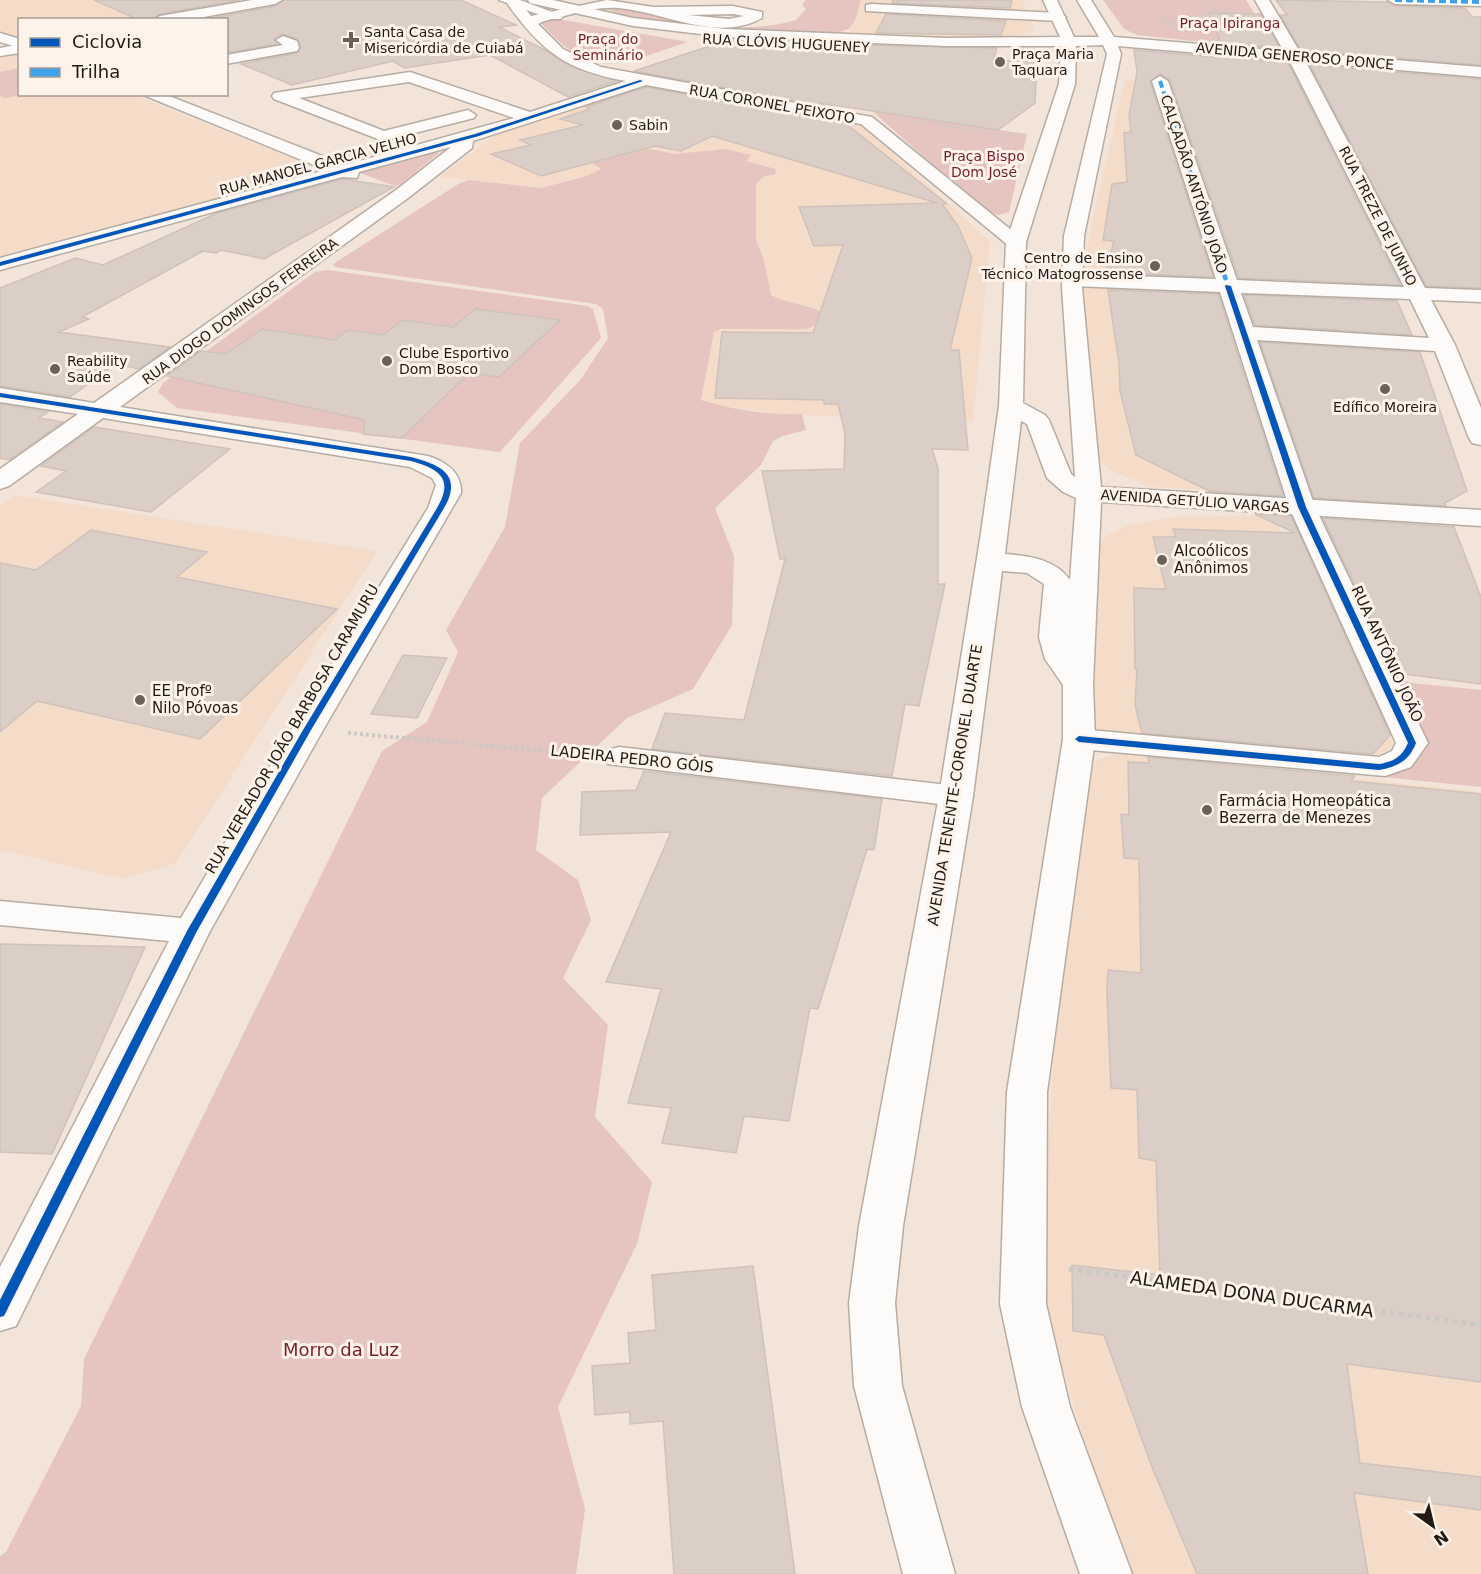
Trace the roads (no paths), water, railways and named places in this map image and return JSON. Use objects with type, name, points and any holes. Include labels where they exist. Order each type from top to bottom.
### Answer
[{"type":"street","points":[[169,18],[251,0]]},
{"type":"street","points":[[205,10],[275,0]]},
{"type":"street","points":[[536,0],[572,10],[692,31],[869,19],[1059,17]]},
{"type":"street","name":"AVENIDA TENENTE-CORONEL DUARTE","points":[[929,1574],[878,1386],[872,1303],[881,1226],[956,796],[1011,406],[1016,242],[1067,84],[1057,59],[1069,41],[1050,0]]},
{"type":"street","points":[[1084,0],[1110,41],[1114,54],[1074,236],[1073,280],[1089,494],[1078,684],[1079,739],[1027,1092],[1023,1304],[1046,1407],[1106,1574]]},
{"type":"street","name":"RUA TREZE DE JUNHO","points":[[1262,0],[1444,345],[1481,438]]},
{"type":"street","points":[[1395,0],[1481,1]]},
{"type":"street","name":"RUA CLÓVIS HUGUENEY","points":[[510,1],[551,15],[609,29],[680,38],[781,45],[996,51],[1057,59]]},
{"type":"street","name":"RUA CORONEL PEIXOTO","points":[[510,1],[544,41],[567,60],[597,71],[641,81],[854,117],[873,124],[973,209],[1016,242]]},
{"type":"street","points":[[530,24],[551,15],[572,10],[614,4],[669,17],[729,23],[749,21],[757,15],[733,10],[649,11]]},
{"type":"street","name":"AVENIDA GENEROSO PONCE","points":[[869,19],[1037,42],[1110,41],[1481,72]]},
{"type":"street","points":[[0,37],[18,45]]},
{"type":"street","points":[[228,60],[292,48],[292,44],[283,40]]},
{"type":"street","points":[[0,52],[18,47]]},
{"type":"street","points":[[497,107],[383,136],[280,96],[410,76],[531,118]]},
{"type":"street","name":"RUA MANOEL GARCIA VELHO","points":[[0,264],[477,135],[641,81]]},
{"type":"street","name":"CALÇADÃO ANTÔNIO JOÃO","points":[[1160,81],[1228,286]]},
{"type":"street","points":[[154,96],[386,187]]},
{"type":"street","name":"RUA DIOGO DOMINGOS FERREIRA","points":[[0,481],[102,410],[386,187],[477,135]]},
{"type":"street","points":[[1073,280],[1481,296]]},
{"type":"street","name":"RUA ANTÔNIO JOÃO","points":[[1079,739],[1358,766],[1391,766],[1406,757],[1412,743],[1302,507],[1228,286]]},
{"type":"street","points":[[1242,333],[1444,345]]},
{"type":"street","name":"RUA VEREADOR JOÃO BARBOSA CARAMURU","points":[[0,395],[404,458],[429,465],[443,476],[448,484],[448,494],[307,730],[192,931],[0,1312]]},
{"type":"street","points":[[1011,406],[1037,420],[1057,472],[1065,483],[1089,494]]},
{"type":"street","name":"AVENIDA GETÚLIO VARGAS","points":[[1089,494],[1481,518]]},
{"type":"street","points":[[989,561],[1035,567],[1053,575],[1058,583],[1054,648],[1059,660],[1078,684]]},
{"type":"street","name":"LADEIRA PEDRO GÓIS","points":[[619,757],[956,796]]},
{"type":"street","points":[[0,913],[192,931]]},
{"type":"place","name":"Santa Casa de Misericórdia de Cuiabá","points":[[351,40]]},
{"type":"place","name":"Praça Maria Taquara","points":[[1000,62]]},
{"type":"place","name":"Sabin","points":[[617,125]]},
{"type":"place","name":"Centro de Ensino Técnico Matogrossense","points":[[1155,266]]},
{"type":"place","name":"Clube Esportivo Dom Bosco","points":[[387,361]]},
{"type":"place","name":"Reability Saúde","points":[[55,369]]},
{"type":"place","name":"Edífico Moreira","points":[[1385,389]]},
{"type":"place","name":"Alcoólicos Anônimos","points":[[1162,560]]},
{"type":"place","name":"EE Profº Nilo Póvoas","points":[[140,700]]},
{"type":"place","name":"Farmácia Homeopática Bezerra de Menezes","points":[[1207,810]]},
{"type":"park label","name":"Praça Ipiranga","points":[[1230,23]]},
{"type":"park label","name":"Praça do Seminário","points":[[608,47]]},
{"type":"park label","name":"Praça Bispo Dom José","points":[[984,164]]},
{"type":"park label","name":"Morro da Luz","points":[[341,1349]]}]
